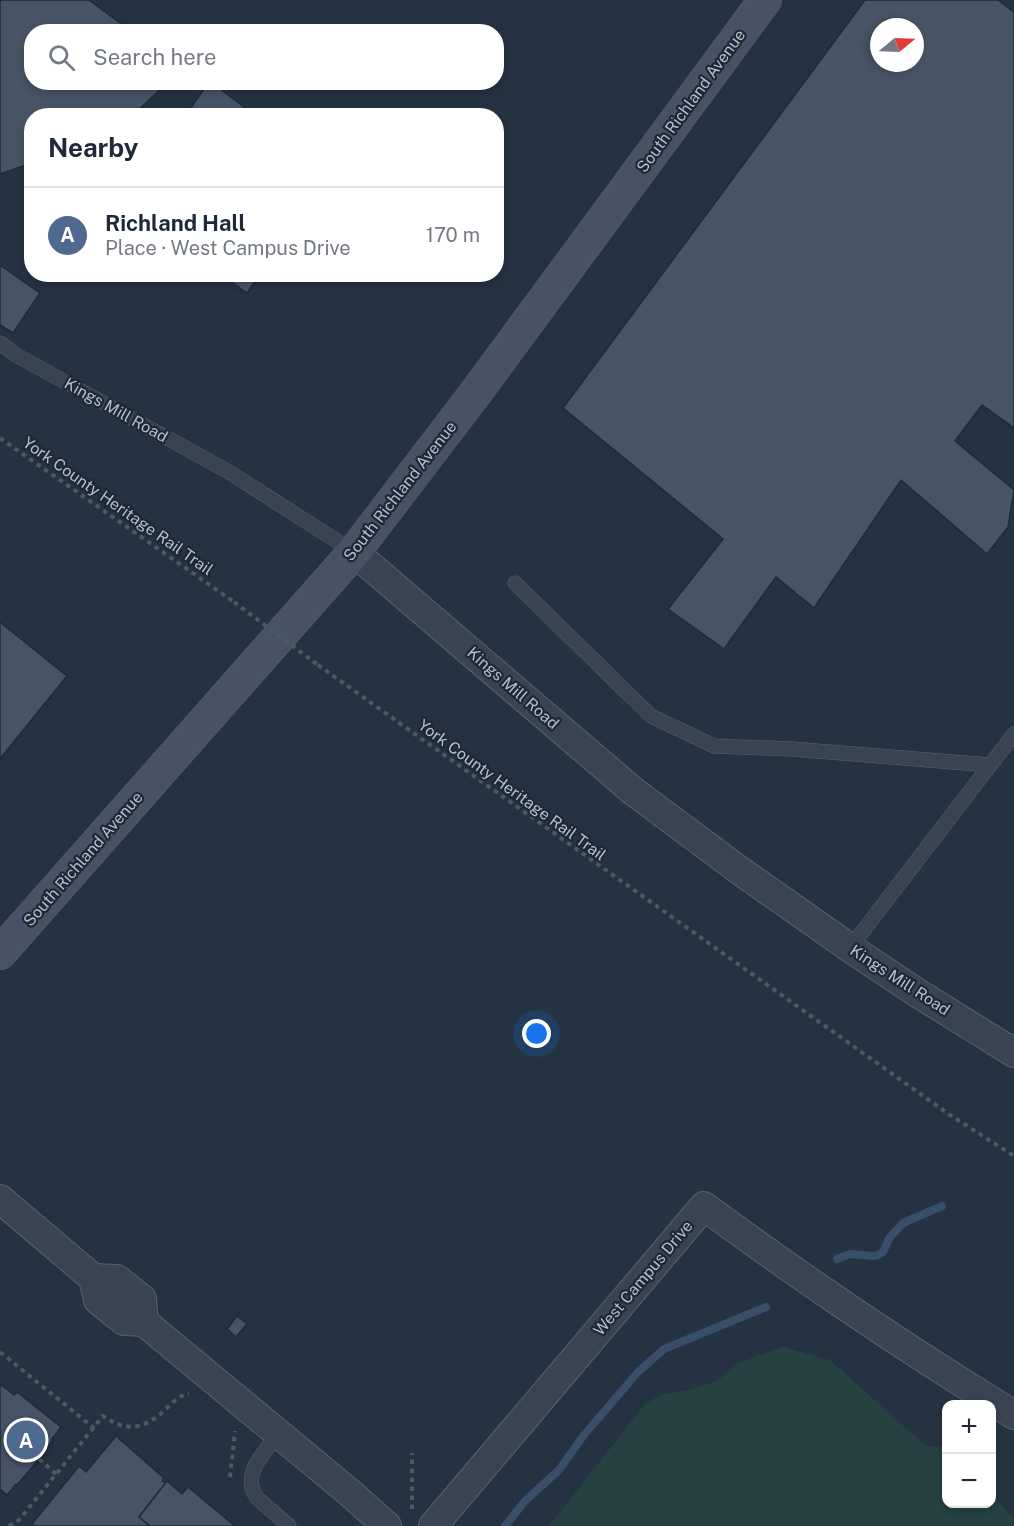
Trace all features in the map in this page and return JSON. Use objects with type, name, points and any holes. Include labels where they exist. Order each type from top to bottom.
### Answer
[{"type":"main road","name":"South Richland Avenue","points":[[0,953],[354,552],[484,382],[765,0]]},
{"type":"street","name":"Kings Mill Road","points":[[354,552],[633,791],[739,870],[850,948],[1014,1053]]},
{"type":"street","points":[[0,1199],[93,1278],[117,1279],[142,1299],[144,1322],[387,1526]]},
{"type":"street","name":"West Campus Drive","points":[[423,1520],[704,1206],[880,1329],[1014,1415]]},
{"type":"lane","name":"Kings Mill Road","points":[[0,343],[16,356],[229,472],[354,552]]},
{"type":"lane","points":[[515,583],[651,716],[714,746],[792,749],[990,765]]},
{"type":"lane","points":[[850,948],[1014,734]]},
{"type":"lane","points":[[279,1434],[260,1456],[254,1467],[250,1485],[257,1497],[289,1526]]},
{"type":"path","name":"York County Heritage Rail Trail","points":[[0,438],[234,602],[318,665],[950,1115],[1014,1156]]},
{"type":"path","points":[[0,1352],[94,1428]]},
{"type":"path","points":[[9,1526],[20,1520],[103,1416],[117,1425],[131,1428],[143,1425],[163,1412],[180,1396],[194,1395]]},
{"type":"path","points":[[230,1479],[235,1435],[232,1423]]},
{"type":"path","points":[[412,1453],[423,1520]]},
{"type":"path","points":[[39,1459],[57,1474]]},
{"type":"green space","points":[[783,1347],[830,1360],[926,1446],[942,1447],[942,1508],[996,1508],[996,1499],[1014,1518],[1014,1526],[549,1526],[644,1405],[660,1395],[688,1390],[717,1381],[738,1363]]},
{"type":"building","points":[[0,0],[89,0],[121,24],[24,24],[24,90],[160,90],[140,108],[24,108],[24,166],[0,174]]},
{"type":"building","points":[[865,0],[998,0],[1014,12],[1014,428],[982,405],[955,441],[1014,490],[1008,527],[987,554],[901,480],[814,608],[776,577],[724,649],[668,609],[723,539],[563,408]]},
{"type":"building","points":[[203,90],[222,90],[245,108],[191,108]]},
{"type":"building","points":[[0,265],[40,293],[13,333],[0,325]]},
{"type":"building","points":[[232,282],[255,282],[247,293]]},
{"type":"building","points":[[0,622],[67,676],[0,759]]},
{"type":"building","points":[[237,1316],[247,1324],[236,1337],[227,1329]]},
{"type":"building","points":[[0,1384],[14,1395],[17,1392],[61,1427],[39,1459],[7,1495],[0,1489]]},
{"type":"building","points":[[116,1436],[164,1478],[162,1481],[166,1483],[139,1517],[150,1526],[35,1526],[32,1524],[79,1466],[86,1472]]},
{"type":"building","points":[[167,1481],[182,1494],[188,1487],[235,1526],[150,1526],[139,1517]]},
{"type":"waterway","points":[[837,1259],[850,1254],[878,1255],[883,1252],[890,1237],[903,1223],[942,1206]]},
{"type":"waterway","points":[[505,1526],[525,1501],[559,1470],[584,1435],[638,1372],[664,1349],[766,1307]]},
{"type":"place","name":"Richland Hall","points":[[26,1440]]}]
